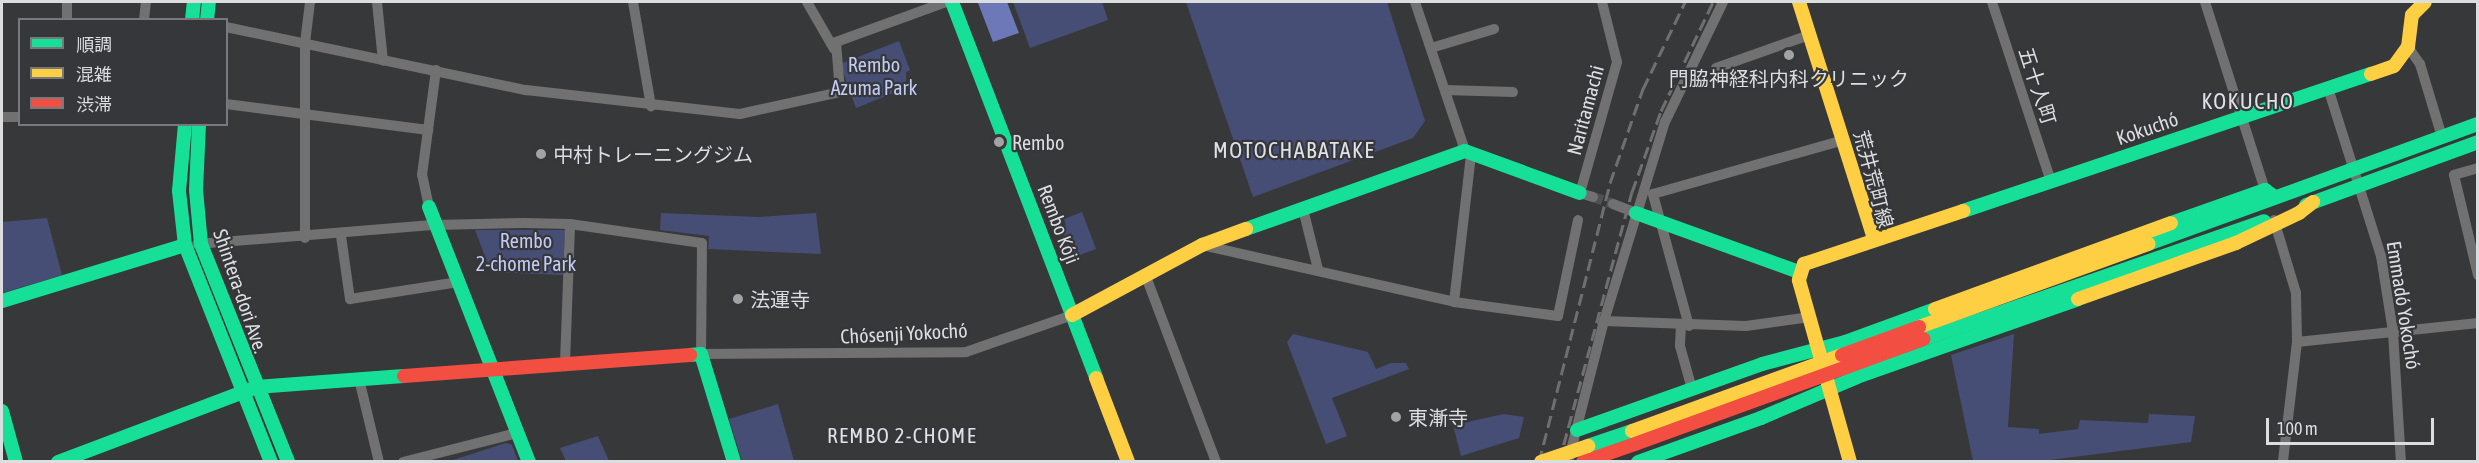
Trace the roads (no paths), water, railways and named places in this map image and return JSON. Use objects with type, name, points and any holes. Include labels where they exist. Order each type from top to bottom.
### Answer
[{"type":"street","points":[[66,18],[67,2]]},
{"type":"street","points":[[144,18],[146,2]]},
{"type":"street","points":[[192,18],[194,2]]},
{"type":"street","points":[[207,18],[208,2]]},
{"type":"street","points":[[305,238],[305,43],[310,2]]},
{"type":"street","points":[[377,2],[383,61]]},
{"type":"street","points":[[633,2],[651,106]]},
{"type":"street","points":[[228,27],[526,90],[651,106],[740,114],[840,92],[834,49],[807,2]]},
{"type":"street","points":[[834,49],[836,42],[946,2]]},
{"type":"street","name":"Rembo Kóji","points":[[952,2],[1128,462]]},
{"type":"street","points":[[1415,2],[1468,153],[1454,302]]},
{"type":"street","name":"Naritamachi","points":[[1587,195],[1617,62],[1602,2]]},
{"type":"street","points":[[1568,462],[1604,321],[1665,122],[1723,2]]},
{"type":"street","name":"荒井荒町線","points":[[1799,2],[1874,239],[1804,264],[1799,272]]},
{"type":"street","name":"五十人町","points":[[1992,2],[2051,181]]},
{"type":"street","points":[[2205,2],[2242,117],[2270,194]]},
{"type":"street","points":[[2425,2],[2412,15],[2408,47],[2420,64],[2442,137]]},
{"type":"street","points":[[1431,48],[1494,29]]},
{"type":"street","points":[[1716,68],[1809,35]]},
{"type":"street","name":"Kokuchó","points":[[1874,239],[2394,66],[2408,47]]},
{"type":"street","points":[[436,70],[423,175],[429,207],[529,462]]},
{"type":"street","name":"Emmadó Yokochó","points":[[2328,88],[2381,256],[2393,332],[2401,462]]},
{"type":"street","points":[[1445,90],[1513,92]]},
{"type":"street","points":[[228,104],[428,130]]},
{"type":"street","points":[[2,117],[18,117]]},
{"type":"street","points":[[1577,430],[1692,389],[1818,348],[1845,342],[2270,194],[2354,169],[2478,124]]},
{"type":"street","name":"Shintera-dori Ave.","points":[[185,126],[179,191],[185,245],[271,462]]},
{"type":"street","name":"Shintera-dori Ave.","points":[[199,126],[196,190],[201,244],[256,387],[288,462]]},
{"type":"street","points":[[1692,389],[1682,356],[1685,325],[1653,194],[1844,140]]},
{"type":"street","points":[[1638,462],[1830,390],[1857,377],[2236,243],[2313,202],[2478,142]]},
{"type":"street","points":[[1072,315],[1202,245],[1468,153],[1587,195]]},
{"type":"street","points":[[2478,168],[2454,175],[2478,275]]},
{"type":"street","points":[[1541,462],[1587,455],[1922,333],[2270,194]]},
{"type":"street","points":[[1613,204],[1799,272],[1850,462]]},
{"type":"street","points":[[1303,209],[1318,269]]},
{"type":"street","points":[[1202,245],[1318,269],[1454,302],[1558,316],[1578,220]]},
{"type":"street","points":[[1922,333],[2274,221]]},
{"type":"street","points":[[2274,221],[2296,293],[2297,342],[2283,462]]},
{"type":"street","points":[[2,301],[185,245],[341,236],[435,225],[570,224],[702,243],[701,354],[734,462]]},
{"type":"street","points":[[565,363],[570,224]]},
{"type":"street","points":[[341,236],[350,299],[459,282]]},
{"type":"street","points":[[1145,274],[1216,462]]},
{"type":"street","name":"Chósenji Yokochó","points":[[701,354],[966,352],[1072,315]]},
{"type":"street","points":[[1604,321],[1746,326],[1810,317]]},
{"type":"street","points":[[2297,342],[2478,323]]},
{"type":"street","points":[[1845,342],[1857,377]]},
{"type":"street","points":[[58,462],[256,387],[701,354]]},
{"type":"street","points":[[359,379],[379,462]]},
{"type":"street","points":[[2,411],[16,462]]},
{"type":"street","points":[[403,462],[518,433]]},
{"type":"tunnel","points":[[1593,197],[1613,204]]},
{"type":"railway","points":[[1539,462],[1610,183],[1643,89],[1685,2]]},
{"type":"railway","points":[[1559,462],[1632,192],[1661,111],[1713,2]]},
{"type":"place","name":"門脇神経科内科クリニック","points":[[1789,55]]},
{"type":"place","name":"Rembo","points":[[999,142]]},
{"type":"place","name":"中村トレーニングジム","points":[[541,154]]},
{"type":"place","name":"法運寺","points":[[738,299]]},
{"type":"place","name":"東漸寺","points":[[1396,417]]},
{"type":"district","name":"KOKUCHO","points":[[2248,102]]},
{"type":"district","name":"MOTOCHABATAKE","points":[[1294,151]]},
{"type":"district","name":"REMBO 2-CHOME","points":[[902,435]]},
{"type":"park label","name":"Rembo Azuma Park","points":[[874,76]]},
{"type":"park label","name":"Rembo 2-chome Park","points":[[526,252]]}]
